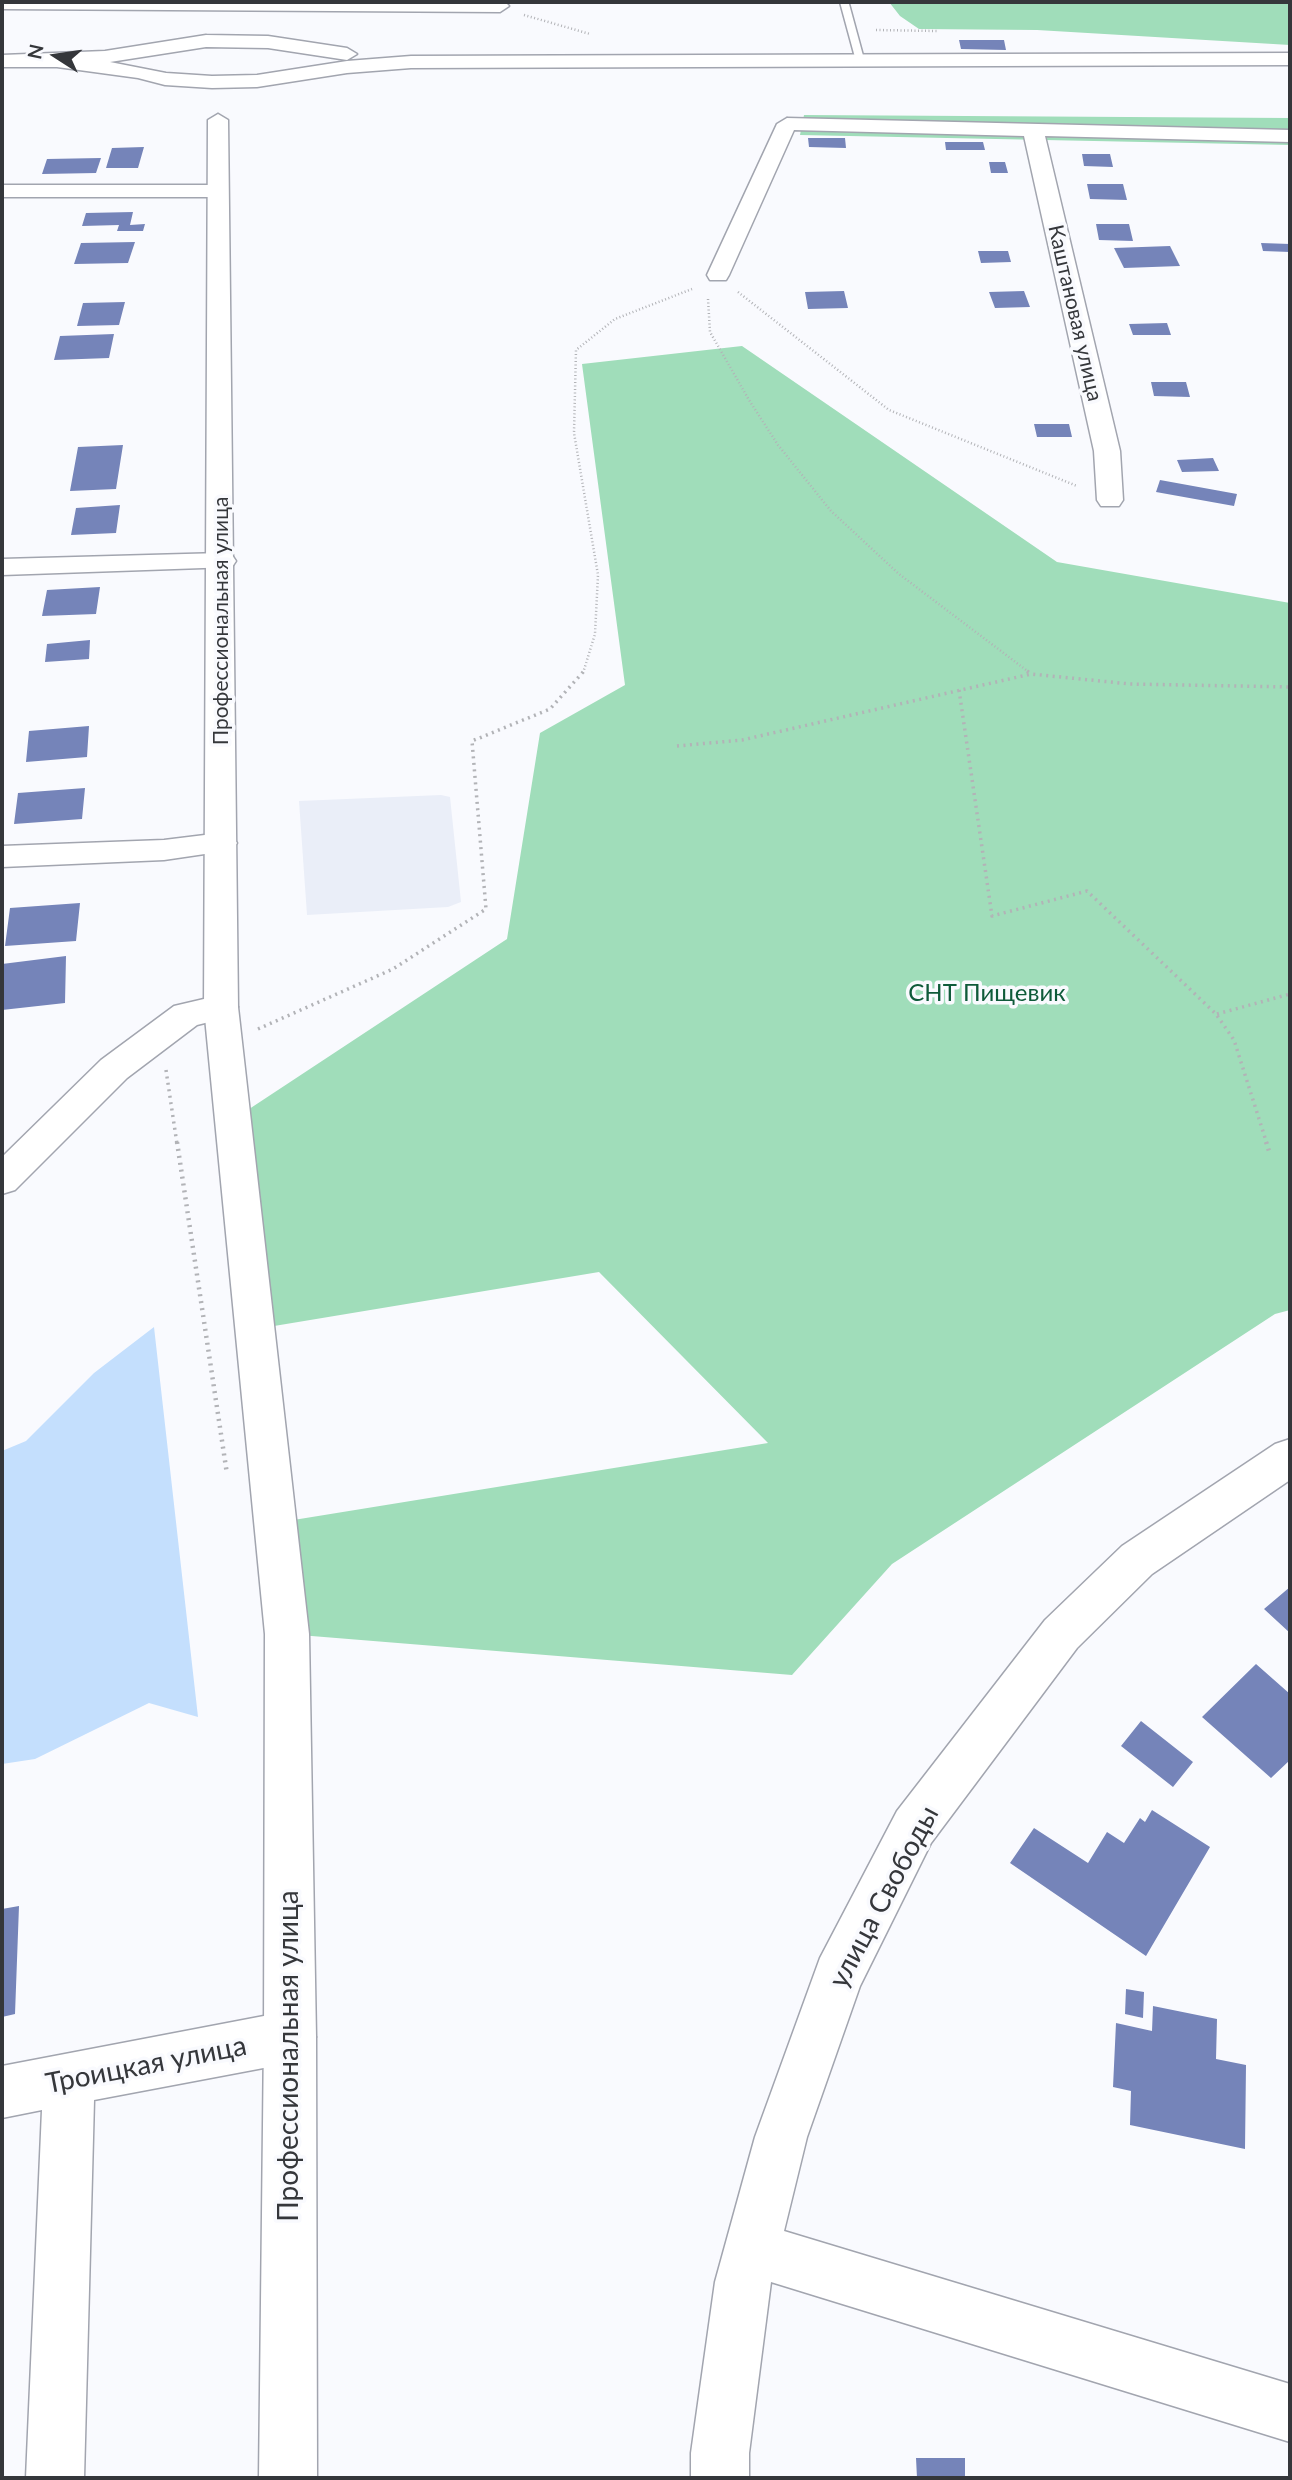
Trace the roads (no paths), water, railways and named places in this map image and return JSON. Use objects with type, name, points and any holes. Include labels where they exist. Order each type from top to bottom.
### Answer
[{"type":"street","points":[[2,3],[500,6]]},
{"type":"street","points":[[57,61],[169,46],[234,41],[268,42],[411,62]]},
{"type":"street","points":[[169,46],[152,56],[148,64],[165,79],[218,106],[283,76],[295,67],[300,57],[293,47]]},
{"type":"street","points":[[2,61],[57,61],[132,71],[165,79],[236,82],[348,66],[411,62],[1290,59]]},
{"type":"street","name":"Профессиональная улица","points":[[218,106],[216,191],[222,561],[221,1007],[287,1634],[290,2037],[288,2478]]},
{"type":"street","points":[[718,275],[787,124],[1290,136]]},
{"type":"street","name":"Каштановая улица","points":[[1033,128],[1107,450],[1110,500]]},
{"type":"street","points":[[2,191],[216,191]]},
{"type":"street","points":[[2,567],[222,561]]},
{"type":"street","points":[[2,857],[164,850],[221,844]]},
{"type":"street","points":[[2,1180],[114,1069],[186,1015],[221,1007]]},
{"type":"street","name":"улица Свободы","points":[[720,2478],[743,2282],[781,2137],[838,1976],[914,1827],[1061,1634],[1137,1560],[1290,1457]]},
{"type":"street","name":"Троицкая улица","points":[[2,2092],[290,2037]]},
{"type":"street","points":[[55,2478],[69,2079]]},
{"type":"street","points":[[752,2249],[1290,2413]]},
{"type":"lane","points":[[844,4],[861,61]]},
{"type":"water","points":[[154,1327],[198,1717],[149,1703],[35,1759],[2,1764],[2,1451],[26,1441],[94,1373]]},
{"type":"park label","name":"СНТ Пищевик","points":[[987,993]]}]
